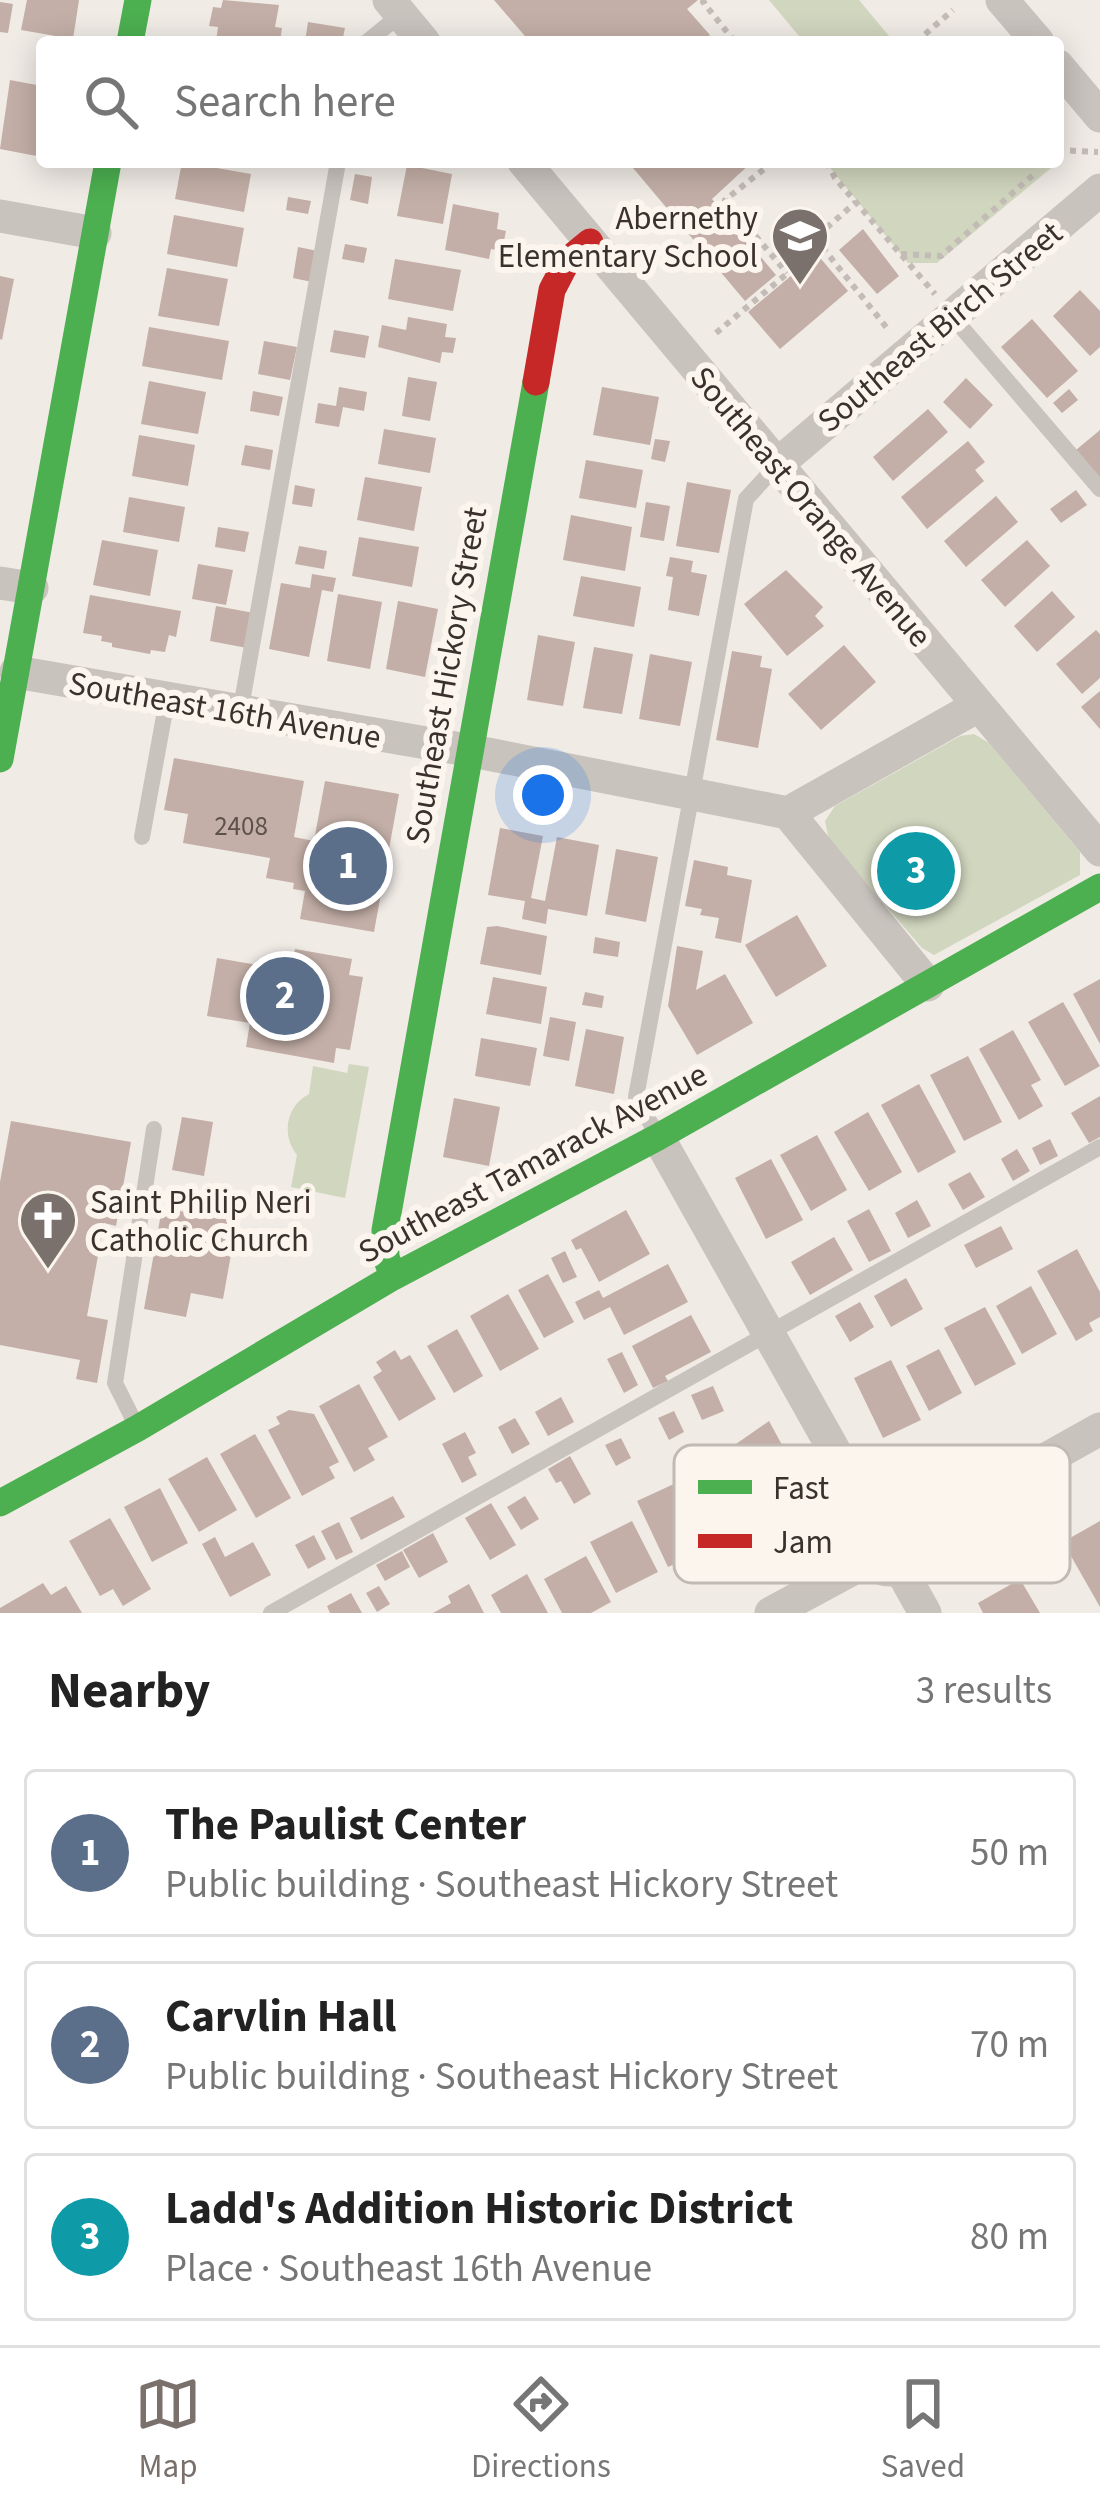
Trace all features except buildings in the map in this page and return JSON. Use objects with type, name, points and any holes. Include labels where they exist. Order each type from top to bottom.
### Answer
[{"type":"street","points":[[131,36],[138,0]]},
{"type":"street","points":[[1002,0],[1033,36]]},
{"type":"street","points":[[395,7],[419,36]]},
{"type":"street","points":[[1064,73],[1100,116]]},
{"type":"street","points":[[0,759],[16,672],[16,585],[108,168]]},
{"type":"street","name":"Southeast Orange Avenue","points":[[529,168],[1100,850]]},
{"type":"street","name":"Southeast Birch Street","points":[[779,463],[943,305],[1100,190]]},
{"type":"street","points":[[0,216],[95,233]]},
{"type":"street","name":"Southeast Hickory Street","points":[[393,1277],[386,1258],[385,1230],[551,290],[567,261],[590,242]]},
{"type":"street","name":"Southeast 16th Avenue","points":[[16,672],[467,750],[788,812]]},
{"type":"street","points":[[928,985],[788,812],[978,706]]},
{"type":"street","name":"Southeast Tamarack Avenue","points":[[0,1503],[393,1277],[658,1137],[1100,887]]},
{"type":"street","points":[[658,1137],[831,1445]]},
{"type":"street","points":[[1070,1446],[1100,1429]]},
{"type":"street","points":[[771,1613],[826,1583]]},
{"type":"street","points":[[908,1583],[925,1613]]},
{"type":"lane","points":[[372,36],[395,7]]},
{"type":"lane","points":[[240,713],[337,168]]},
{"type":"lane","points":[[943,305],[1100,490]]},
{"type":"lane","points":[[658,1137],[636,1097],[746,499],[779,463]]},
{"type":"lane","points":[[142,837],[167,700]]},
{"type":"lane","points":[[137,1428],[115,1383],[154,1129]]},
{"type":"lane","points":[[271,1613],[1100,1147]]},
{"type":"path","points":[[706,0],[703,2],[730,36]]},
{"type":"path","points":[[923,36],[953,10]]},
{"type":"path","points":[[1064,151],[1098,152]]},
{"type":"path","points":[[765,168],[725,200],[787,273]]},
{"type":"path","points":[[830,168],[943,305]]},
{"type":"path","points":[[901,254],[941,256],[1033,176]]},
{"type":"path","points":[[716,333],[813,252],[815,238],[856,202]]},
{"type":"path","points":[[815,238],[892,334]]},
{"type":"green space","points":[[769,0],[859,0],[889,36],[799,36]]},
{"type":"green space","points":[[830,168],[1051,168],[937,263],[908,263]]},
{"type":"green space","points":[[974,734],[989,743],[1080,852],[1080,875],[934,955],[922,948],[829,840],[825,821],[835,806],[960,736]]},
{"type":"green space","points":[[349,1064],[369,1067],[345,1198],[291,1187],[297,1155],[288,1122],[295,1106],[309,1094],[313,1066],[347,1073]]},
{"type":"traffic: fast","points":[[131,36],[138,0]]},
{"type":"traffic: fast","points":[[0,759],[107,168]]},
{"type":"traffic: fast","points":[[393,1277],[385,1230],[536,382]]},
{"type":"traffic: fast","points":[[0,1503],[138,1428],[393,1277],[658,1137],[1100,887]]},
{"type":"traffic: jam","points":[[536,382],[552,290],[567,261],[590,242]]},
{"type":"place","name":"Abernethy Elementary School","points":[[800,287]]},
{"type":"place","name":"The Paulist Center","points":[[348,866]]},
{"type":"place","name":"Ladd's Addition Historic District","points":[[916,871]]},
{"type":"place","name":"Carvlin Hall","points":[[285,996]]},
{"type":"place","name":"Saint Philip Neri Catholic Church","points":[[48,1271]]}]
